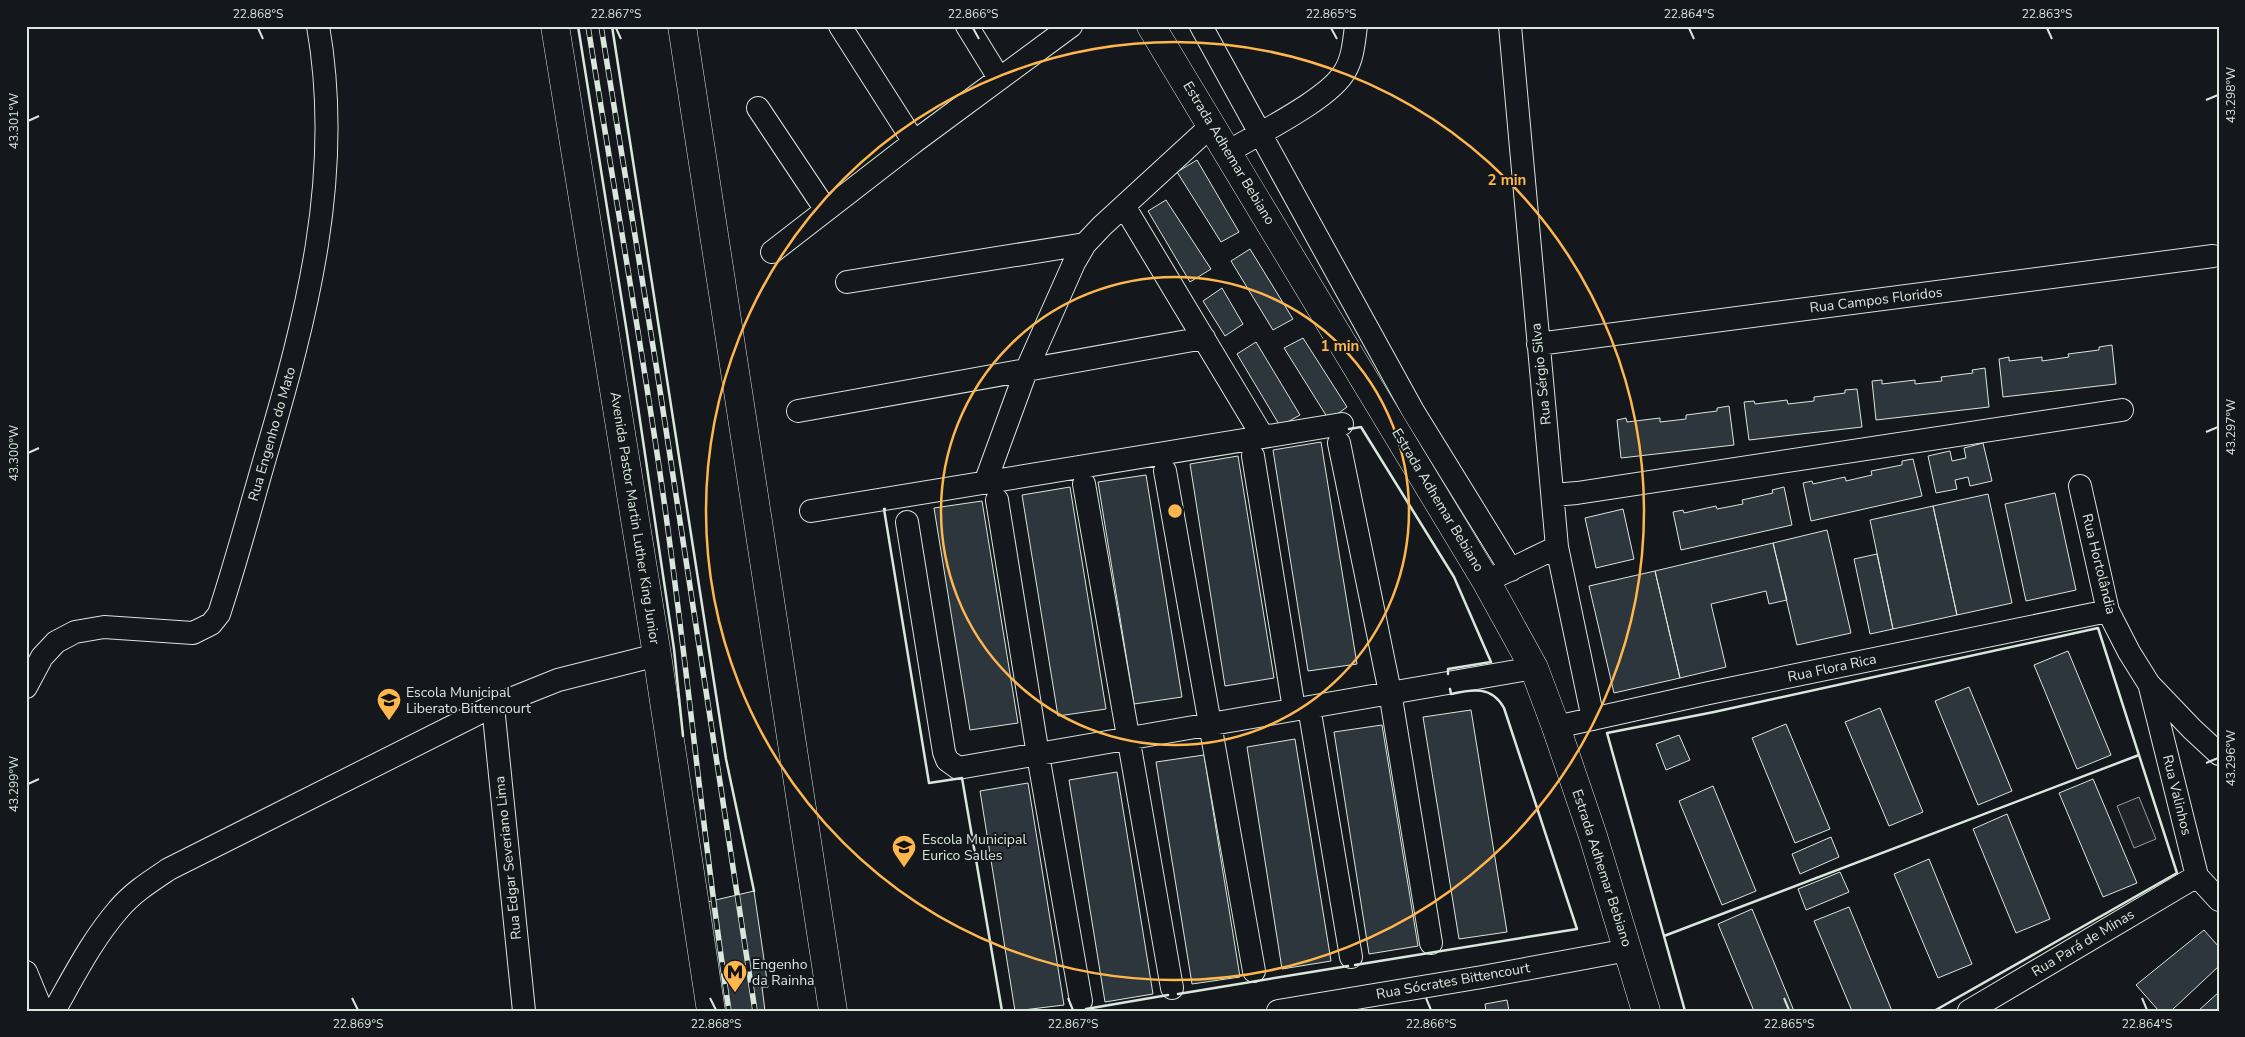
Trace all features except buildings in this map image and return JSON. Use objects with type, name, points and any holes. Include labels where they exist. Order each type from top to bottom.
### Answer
[{"type":"main road","name":"Avenida Pastor Martin Luther King Junior","points":[[556,26],[657,655],[711,1011]]},
{"type":"main road","points":[[682,26],[833,1011]]},
{"type":"main road","name":"Estrada Adhemar Bebiano","points":[[1151,26],[1486,581],[1534,668],[1556,727],[1646,1011]]},
{"type":"street","name":"Rua Engenho do Mato","points":[[26,687],[42,657],[56,642],[74,632],[104,627],[193,632],[210,624],[219,614],[295,356],[324,202],[327,129],[324,62],[318,26]]},
{"type":"street","points":[[840,26],[914,142]]},
{"type":"street","points":[[967,26],[999,78]]},
{"type":"street","points":[[772,252],[914,142],[1071,26]]},
{"type":"street","name":"Estrada Adhemar Bebiano","points":[[1201,26],[1413,411],[1511,570]]},
{"type":"street","points":[[1228,152],[1331,89],[1345,71],[1354,48],[1356,26]]},
{"type":"street","name":"Rua Sérgio Silva","points":[[1510,26],[1557,547],[1593,719]]},
{"type":"street","points":[[758,108],[826,210]]},
{"type":"street","points":[[1082,1001],[991,492],[1026,371],[1074,263],[1085,244],[1212,125]]},
{"type":"street","points":[[1124,206],[1204,338],[1258,446],[1301,708],[1351,957]]},
{"type":"street","points":[[847,282],[1085,244]]},
{"type":"street","name":"Rua Campos Floridos","points":[[1538,344],[2213,256]]},
{"type":"street","points":[[798,411],[1204,338]]},
{"type":"street","points":[[1553,495],[1597,490],[2122,410]]},
{"type":"street","points":[[811,511],[991,492],[1341,433],[1390,692],[1431,943]]},
{"type":"street","points":[[1165,471],[1254,971]]},
{"type":"street","points":[[1084,484],[1172,988]]},
{"type":"street","name":"Rua Hortolândia","points":[[2080,486],[2108,611],[2129,652],[2149,684],[2219,754]]},
{"type":"street","points":[[907,522],[944,752],[947,760],[958,768],[1534,668]]},
{"type":"street","points":[[1486,581],[1557,547]]},
{"type":"street","name":"Rua Flora Rica","points":[[1556,727],[2108,611]]},
{"type":"street","points":[[54,1011],[98,935],[119,908],[140,889],[170,869],[493,706],[558,680],[657,655]]},
{"type":"street","name":"Rua Valinhos","points":[[2149,684],[2197,876],[2219,900]]},
{"type":"street","name":"Rua Edgar Severiano Lima","points":[[493,706],[524,1011]]},
{"type":"street","name":"Rua Pará de Minas","points":[[1984,1007],[2197,876]]},
{"type":"street","name":"Rua Sócrates Bittencourt","points":[[1278,1011],[1482,977],[1628,950]]},
{"type":"street","points":[[26,972],[42,1011]]},
{"type":"shaded area","points":[[2139,797],[2156,839],[2134,848],[2117,806]]},
{"type":"railway","points":[[588,26],[661,480],[719,945],[729,1011]]},
{"type":"railway","points":[[601,26],[657,371],[755,1011]]},
{"type":"wall","points":[[578,26],[627,333],[674,649],[683,736]]},
{"type":"wall","points":[[612,26],[726,759],[754,891]]},
{"type":"wall","points":[[1349,429],[1361,427],[1454,577],[1491,662],[1448,669],[1448,674]]},
{"type":"wall","points":[[885,509],[929,783],[962,778],[1002,1011]]},
{"type":"wall","points":[[1685,1011],[1607,733],[1714,712],[2098,628],[2177,873],[1934,1011]]},
{"type":"wall","points":[[1355,965],[1577,929],[1504,708],[1494,696],[1488,693],[1474,690],[1451,694],[1450,689]]},
{"type":"wall","points":[[1664,936],[2139,755]]},
{"type":"wall","points":[[1178,994],[1348,966]]},
{"type":"wall","points":[[1086,1009],[1168,995]]},
{"type":"place","name":"Escola Municipal Liberato Bittencourt","points":[[389,721]]},
{"type":"place","name":"Escola Municipal Eurico Salles","points":[[904,868]]},
{"type":"place","name":"Engenho da Rainha","points":[[735,993]]}]
